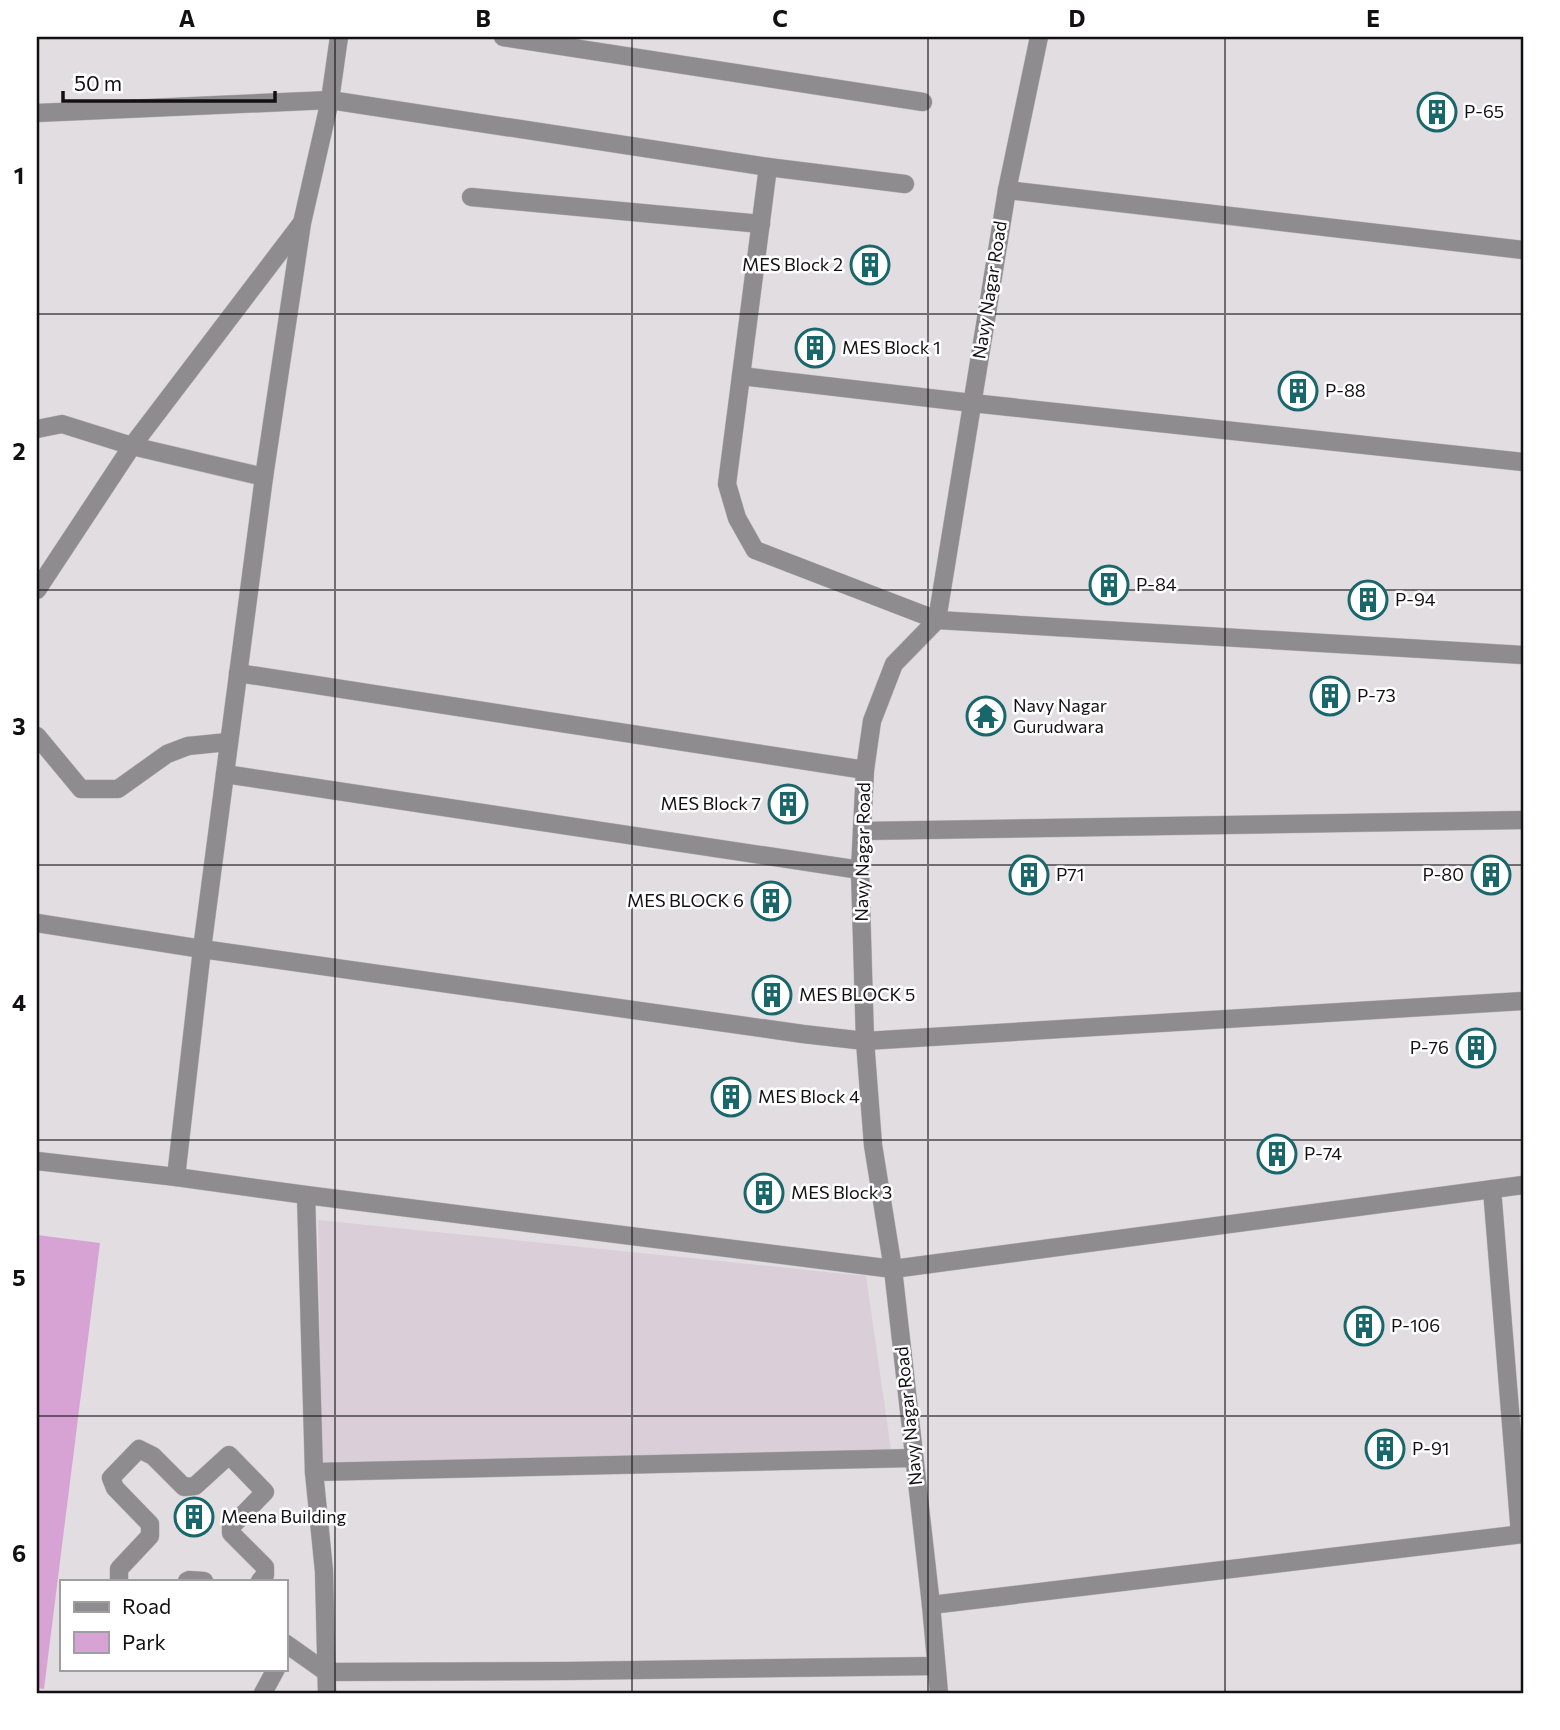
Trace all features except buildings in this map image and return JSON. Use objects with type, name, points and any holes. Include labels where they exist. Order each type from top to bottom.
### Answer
[{"type":"street","points":[[176,1177],[228,742],[264,477],[302,223],[330,100],[339,37]]},
{"type":"street","points":[[503,37],[923,102]]},
{"type":"street","name":"Navy Nagar Road","points":[[939,1693],[893,1269],[873,1145],[865,1041],[860,870],[865,770],[872,721],[894,664],[937,620],[1007,190],[1039,37]]},
{"type":"street","points":[[37,113],[330,100],[768,167],[905,184]]},
{"type":"street","points":[[768,167],[727,484],[737,518],[755,550],[937,620],[1523,655]]},
{"type":"street","points":[[1007,190],[1523,250]]},
{"type":"street","points":[[471,197],[761,224]]},
{"type":"street","points":[[37,590],[132,446],[302,223]]},
{"type":"street","points":[[741,376],[1523,462]]},
{"type":"street","points":[[37,429],[62,424],[132,446],[264,477]]},
{"type":"street","points":[[238,673],[865,770]]},
{"type":"street","points":[[37,737],[81,789],[118,789],[167,754],[188,746],[228,742]]},
{"type":"street","points":[[225,774],[860,870]]},
{"type":"street","points":[[862,831],[1523,820]]},
{"type":"street","points":[[37,923],[202,949],[865,1041],[1523,1001]]},
{"type":"street","points":[[37,1161],[893,1269],[1523,1185]]},
{"type":"street","points":[[931,1605],[1522,1534],[1492,1189]]},
{"type":"street","points":[[306,1195],[314,1472],[324,1571],[327,1693]]},
{"type":"street","points":[[119,1580],[119,1569],[150,1535],[150,1524],[115,1488],[111,1478],[139,1449],[153,1455],[184,1487],[195,1486],[229,1455],[265,1492],[231,1527],[231,1533],[265,1567],[265,1575],[261,1580]]},
{"type":"street","points":[[314,1472],[914,1458]]},
{"type":"street","points":[[287,1647],[327,1672],[936,1666]]},
{"type":"street","points":[[263,1693],[274,1670]]},
{"type":"shaded area","points":[[318,1220],[866,1276],[891,1450],[322,1464]]},
{"type":"green space","points":[[37,1235],[100,1243],[44,1689],[37,1688]]},
{"type":"place","name":"P-65","points":[[1437,112]]},
{"type":"place","name":"MES Block 2","points":[[870,265]]},
{"type":"place","name":"MES Block 1","points":[[815,348]]},
{"type":"place","name":"P-88","points":[[1298,391]]},
{"type":"place","name":"P-84","points":[[1109,585]]},
{"type":"place","name":"P-94","points":[[1368,600]]},
{"type":"place","name":"P-73","points":[[1330,696]]},
{"type":"place","name":"Navy Nagar Gurudwara","points":[[986,716]]},
{"type":"place","name":"MES Block 7","points":[[788,804]]},
{"type":"place","name":"P71","points":[[1029,875]]},
{"type":"place","name":"P-80","points":[[1491,875]]},
{"type":"place","name":"MES BLOCK 6","points":[[771,901]]},
{"type":"place","name":"MES BLOCK 5","points":[[772,995]]},
{"type":"place","name":"P-76","points":[[1476,1048]]},
{"type":"place","name":"MES Block 4","points":[[731,1097]]},
{"type":"place","name":"P-74","points":[[1277,1154]]},
{"type":"place","name":"MES Block 3","points":[[764,1193]]},
{"type":"place","name":"P-106","points":[[1364,1326]]},
{"type":"place","name":"P-91","points":[[1385,1449]]},
{"type":"place","name":"Meena Building","points":[[194,1517]]}]
